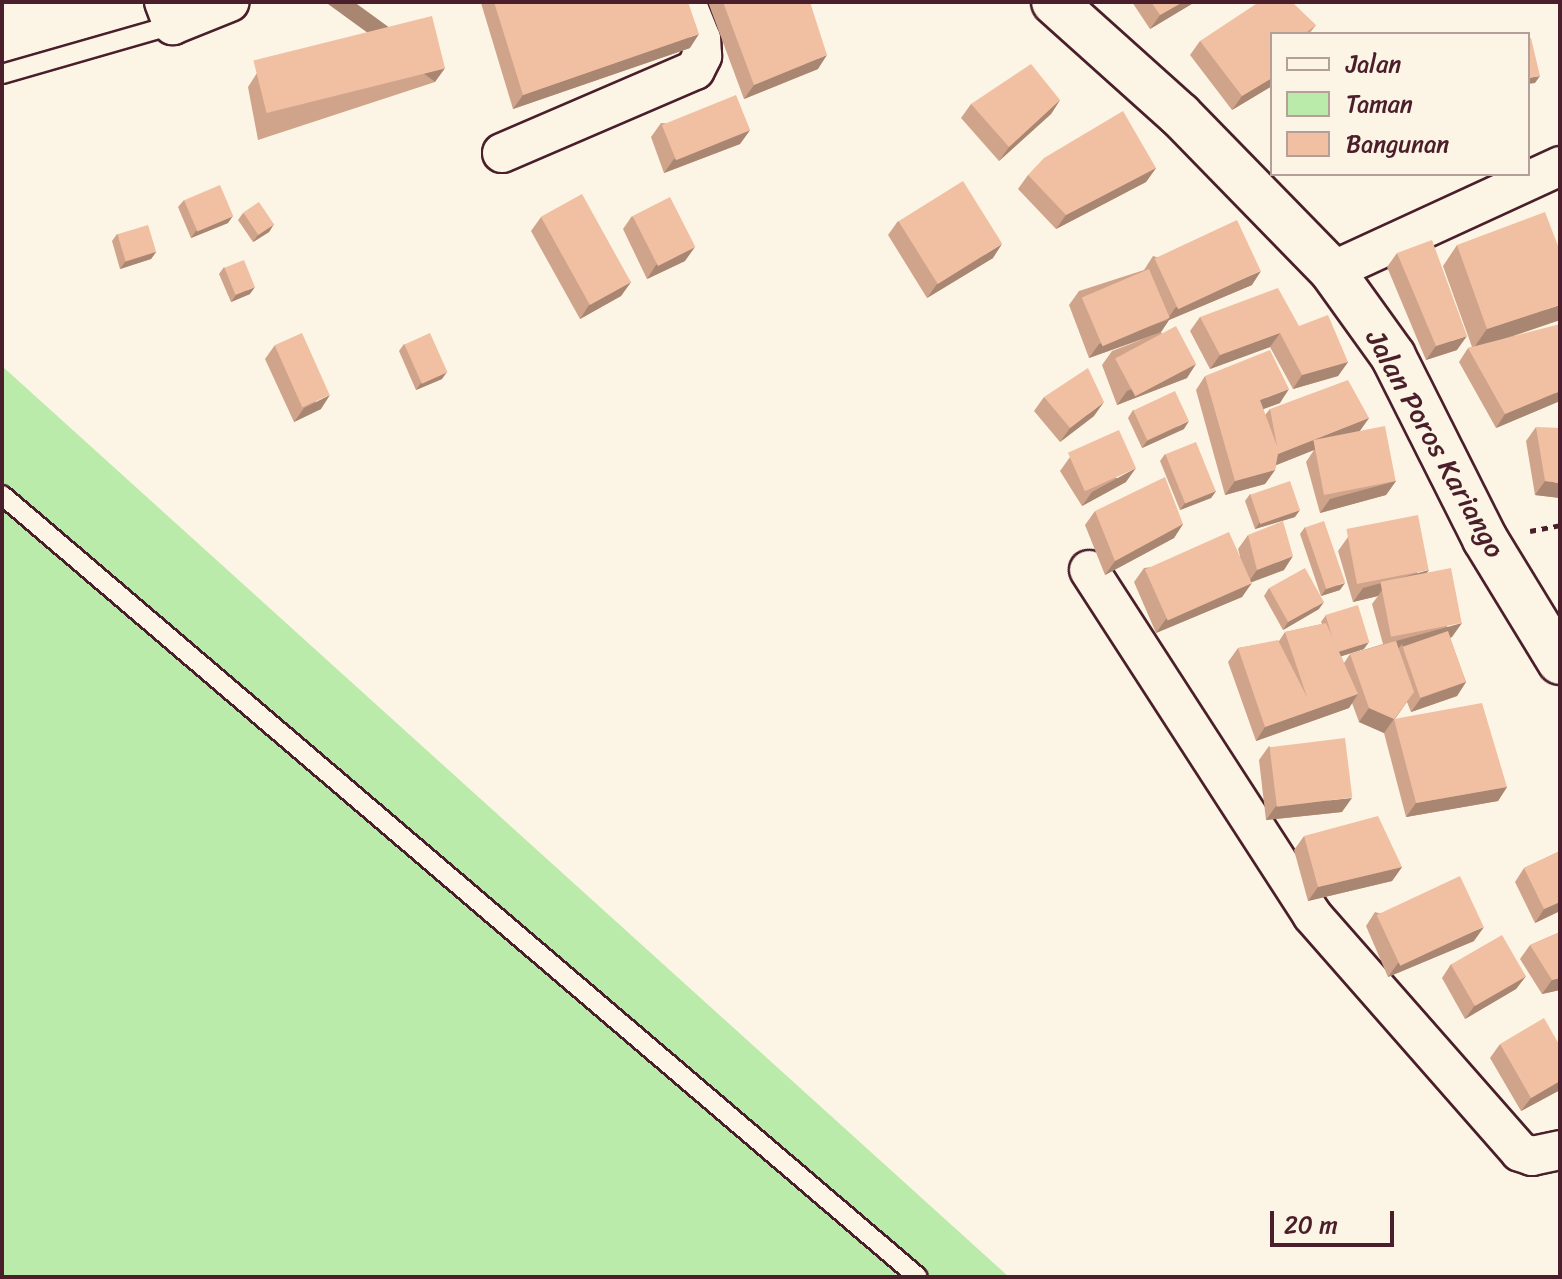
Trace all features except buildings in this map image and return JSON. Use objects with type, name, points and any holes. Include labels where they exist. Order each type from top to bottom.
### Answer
[{"type":"main road","name":"Jalan Poros Kariango","points":[[1054,2],[1180,115],[1332,271],[1393,356],[1485,539],[1560,662]]},
{"type":"street","points":[[169,14],[230,2]]},
{"type":"street","points":[[502,153],[695,70],[701,39],[686,2]]},
{"type":"street","points":[[1332,271],[1560,166]]},
{"type":"street","points":[[1089,570],[1312,915],[1520,1152],[1532,1156],[1560,1150]]},
{"type":"lane","points":[[2,74],[169,14]]},
{"type":"lane","points":[[2,495],[918,1277]]},
{"type":"green space","points":[[2,366],[1009,1277],[2,1277]]}]
